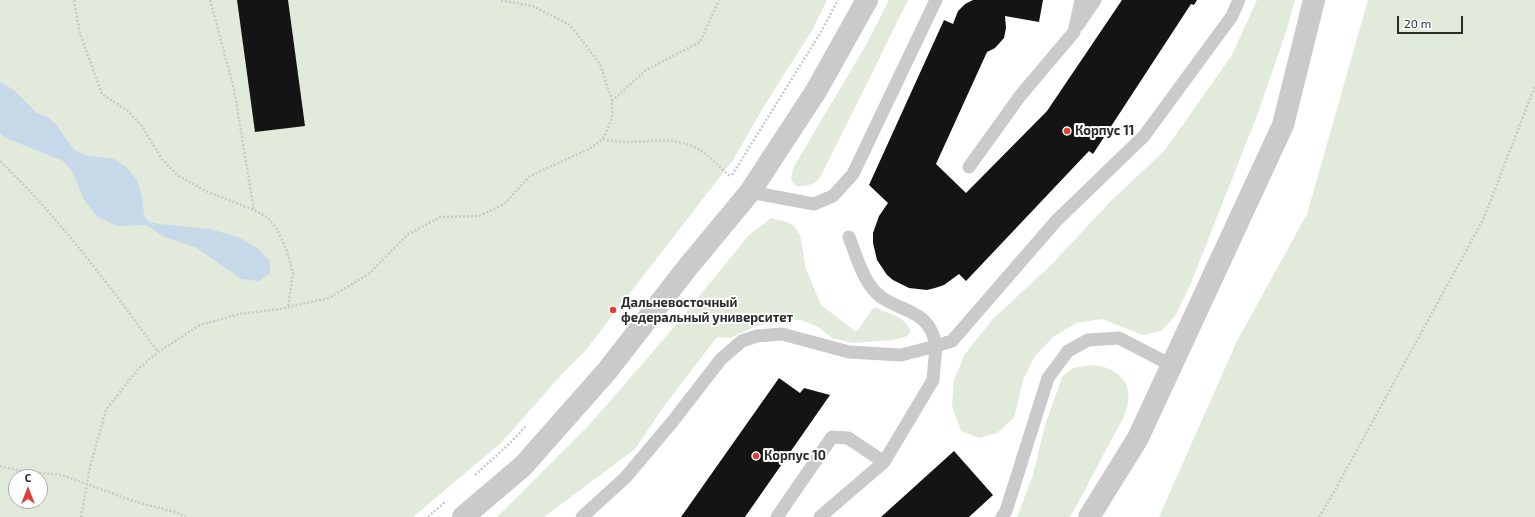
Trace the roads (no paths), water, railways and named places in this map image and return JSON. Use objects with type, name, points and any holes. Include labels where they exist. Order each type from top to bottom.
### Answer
[{"type":"street","points":[[463,517],[523,466],[607,371],[687,268],[750,192],[816,91],[867,0]]},
{"type":"street","points":[[1089,517],[1138,438],[1283,125],[1314,0]]},
{"type":"lane","points":[[750,192],[814,204],[833,196],[853,174],[936,0]]},
{"type":"lane","points":[[1074,32],[1081,0]]},
{"type":"lane","points":[[968,166],[1020,96],[1074,32],[1095,0]]},
{"type":"lane","points":[[582,517],[626,477],[673,421],[721,359],[742,341],[757,336],[782,334],[812,344],[849,352],[901,355],[952,341],[1056,221],[1144,136],[1232,16],[1239,0]]},
{"type":"lane","points":[[820,517],[884,462],[934,380],[936,346],[934,334],[916,314],[880,296],[866,279],[849,237]]},
{"type":"lane","points":[[1002,517],[1008,505],[1048,378],[1068,351],[1088,340],[1119,338],[1171,365]]},
{"type":"lane","points":[[777,517],[832,437],[848,438],[884,462]]},
{"type":"water","points":[[0,82],[14,90],[37,113],[47,117],[55,123],[74,150],[85,155],[114,159],[126,167],[137,180],[142,197],[144,216],[149,222],[210,229],[238,237],[259,249],[270,261],[270,273],[259,281],[241,279],[197,248],[164,237],[147,225],[116,226],[97,216],[84,200],[72,171],[63,161],[6,138],[0,133]]},
{"type":"place","name":"Корпус 11","points":[[1067,131]]},
{"type":"place","name":"Дальневосточный федеральный университет","points":[[613,310]]},
{"type":"place","name":"Корпус 10","points":[[756,456]]}]
